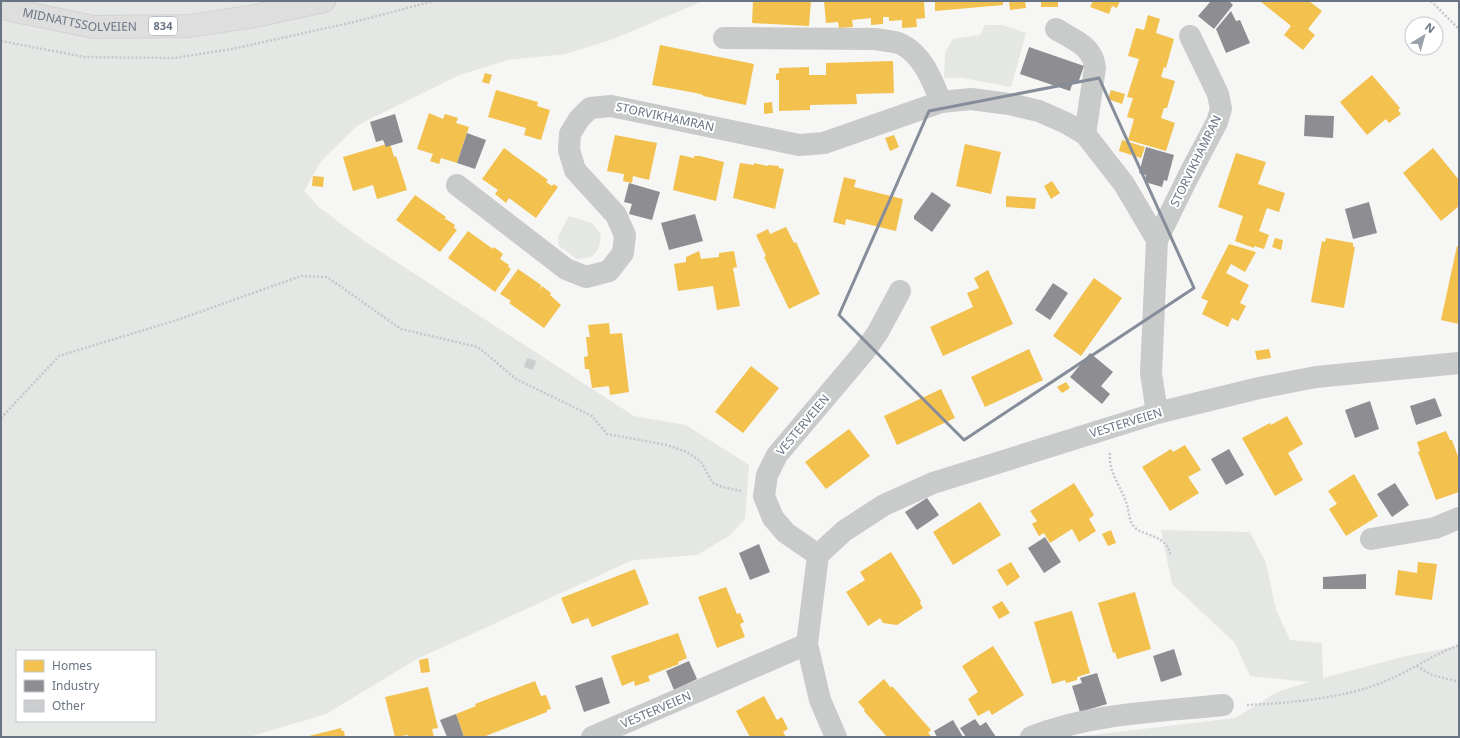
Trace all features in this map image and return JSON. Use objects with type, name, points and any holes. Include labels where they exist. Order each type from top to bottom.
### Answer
[{"type":"main road","name":"MIDNATTSSOLVEIEN","points":[[1,8],[94,27],[189,26],[255,16],[324,1]]},
{"type":"street","points":[[1056,29],[1086,48],[1094,58],[1095,68],[1085,134]]},
{"type":"street","name":"STORVIKHAMRAN","points":[[1156,413],[1151,373],[1157,240],[1217,122],[1221,109],[1218,94],[1190,36]]},
{"type":"street","points":[[724,38],[876,39],[900,44],[919,58],[931,78],[941,102]]},
{"type":"street","name":"STORVIKHAMRAN","points":[[457,185],[566,269],[586,277],[609,271],[623,253],[625,235],[616,215],[574,170],[568,150],[570,134],[579,119],[590,108],[611,106],[799,145],[824,143],[941,102],[971,100],[1009,104],[1039,112],[1066,123],[1085,134],[1124,184],[1157,240]]},
{"type":"street","name":"VESTERVEIEN","points":[[900,292],[878,332],[864,352],[777,455],[766,475],[764,496],[773,518],[786,533],[818,556],[844,531],[884,505],[933,483],[1156,413],[1259,388],[1316,377],[1459,363]]},
{"type":"street","points":[[1371,540],[1435,528],[1459,518]]},
{"type":"street","points":[[818,556],[807,644],[820,700],[836,737]]},
{"type":"street","name":"VESTERVEIEN","points":[[592,737],[807,644]]},
{"type":"street","points":[[1031,737],[1054,728],[1116,716],[1223,705]]},
{"type":"path","points":[[1430,1],[1459,29]]},
{"type":"path","points":[[1,418],[59,356],[180,319],[301,276],[327,277],[401,329],[478,347],[516,379],[592,416],[607,434],[666,445],[687,452],[701,462],[713,483],[722,487],[764,496]]},
{"type":"path","points":[[1110,428],[1109,460],[1127,503],[1133,526],[1141,532],[1154,535],[1170,550],[1171,556]]},
{"type":"path","points":[[1223,705],[1282,703],[1359,690],[1387,681],[1446,650],[1459,645]]},
{"type":"path","points":[[1417,666],[1432,675],[1459,682]]},
{"type":"highlighted area","points":[[1099,78],[1194,288],[964,440],[839,315],[929,111]]},
{"type":"shaded area","points":[[1,1],[703,1],[616,38],[566,54],[508,60],[457,76],[358,125],[321,161],[304,191],[320,208],[364,241],[634,416],[686,425],[749,465],[745,519],[729,536],[697,555],[633,560],[417,659],[326,714],[249,737],[1,737]]},
{"type":"shaded area","points":[[985,25],[1002,25],[1026,33],[1011,87],[963,78],[944,78],[945,53],[953,39],[980,35]]},
{"type":"shaded area","points":[[569,216],[592,223],[601,234],[599,247],[592,257],[577,259],[559,246],[558,237]]},
{"type":"shaded area","points":[[1161,530],[1250,532],[1266,563],[1276,610],[1290,640],[1322,643],[1323,678],[1406,656],[1459,646],[1459,737],[1075,737],[1235,718],[1277,692],[1309,682],[1250,676],[1235,643],[1172,584]]},
{"type":"building: Homes","points":[[753,1],[811,1],[809,26],[752,23]]},
{"type":"building: Homes","points":[[824,1],[924,1],[925,18],[916,19],[917,27],[902,28],[902,20],[889,21],[889,17],[883,17],[883,24],[871,25],[871,18],[852,20],[853,27],[839,28],[838,22],[826,23]]},
{"type":"building: Homes","points":[[935,1],[1003,1],[1003,5],[935,11]]},
{"type":"building: Homes","points":[[1009,1],[1025,1],[1026,8],[1010,10]]},
{"type":"building: Homes","points":[[1041,1],[1058,1],[1058,7],[1041,7]]},
{"type":"building: Homes","points":[[1093,1],[1120,1],[1117,8],[1112,6],[1109,14],[1090,7]]},
{"type":"building: Homes","points":[[1260,1],[1309,1],[1322,11],[1308,29],[1315,35],[1303,50],[1284,35],[1291,26]]},
{"type":"building: Homes","points":[[1148,15],[1160,19],[1156,33],[1174,39],[1166,68],[1164,67],[1161,77],[1175,81],[1167,108],[1164,108],[1161,118],[1175,123],[1166,151],[1128,140],[1134,119],[1127,117],[1133,98],[1127,97],[1139,59],[1128,56],[1136,28],[1144,30]]},
{"type":"building: Homes","points":[[660,45],[754,64],[746,105],[703,96],[696,93],[652,85]]},
{"type":"building: Homes","points":[[893,61],[894,93],[856,94],[857,104],[810,105],[810,110],[779,111],[779,80],[776,80],[776,74],[779,73],[779,68],[809,67],[809,75],[826,75],[826,63]]},
{"type":"building: Homes","points":[[485,73],[492,75],[489,84],[482,82]]},
{"type":"building: Homes","points":[[1372,75],[1400,108],[1398,110],[1401,114],[1389,123],[1386,119],[1367,135],[1340,102]]},
{"type":"building: Homes","points":[[496,90],[538,102],[537,106],[550,110],[541,140],[524,135],[526,128],[488,117]]},
{"type":"building: Homes","points":[[1111,90],[1125,94],[1122,104],[1108,99]]},
{"type":"building: Homes","points":[[772,102],[773,113],[764,114],[764,103]]},
{"type":"building: Homes","points":[[429,113],[443,119],[445,114],[458,118],[456,123],[469,127],[457,163],[441,158],[439,164],[430,161],[433,154],[417,149]]},
{"type":"building: Homes","points":[[615,135],[657,143],[649,180],[633,176],[632,183],[623,181],[624,174],[607,171]]},
{"type":"building: Homes","points":[[894,135],[899,147],[890,151],[885,138]]},
{"type":"building: Homes","points":[[1122,140],[1145,147],[1141,158],[1119,151]]},
{"type":"building: Homes","points":[[390,143],[394,157],[396,156],[407,190],[377,199],[373,185],[353,191],[343,157]]},
{"type":"building: Homes","points":[[965,144],[1001,152],[991,194],[956,186]]},
{"type":"building: Homes","points":[[504,148],[548,180],[546,182],[552,186],[554,184],[558,187],[536,218],[509,198],[506,203],[495,194],[498,190],[482,179]]},
{"type":"building: Homes","points":[[1433,148],[1459,180],[1459,206],[1441,221],[1403,173]]},
{"type":"building: Homes","points":[[1236,153],[1266,162],[1258,184],[1285,193],[1279,212],[1267,208],[1259,231],[1269,235],[1264,249],[1254,246],[1254,248],[1235,241],[1243,216],[1218,207]]},
{"type":"building: Homes","points":[[680,155],[694,158],[694,156],[700,156],[724,162],[716,201],[673,190]]},
{"type":"building: Homes","points":[[740,163],[779,166],[779,168],[784,169],[775,209],[733,198]]},
{"type":"building: Homes","points":[[313,176],[324,177],[323,187],[312,186]]},
{"type":"building: Homes","points":[[844,177],[856,180],[854,187],[903,199],[896,231],[846,219],[845,225],[833,222]]},
{"type":"building: Homes","points":[[1052,181],[1060,193],[1051,199],[1044,186]]},
{"type":"building: Homes","points":[[415,195],[446,217],[444,220],[446,219],[455,225],[454,228],[457,230],[440,252],[396,220]]},
{"type":"building: Homes","points":[[1006,196],[1036,198],[1035,209],[1006,207]]},
{"type":"building: Homes","points":[[786,227],[794,243],[796,242],[820,294],[789,309],[764,257],[766,256],[756,235],[768,229],[770,234]]},
{"type":"building: Homes","points":[[468,231],[493,249],[494,247],[503,254],[500,259],[509,265],[508,267],[511,269],[495,292],[448,258]]},
{"type":"building: Homes","points":[[1275,238],[1283,240],[1281,250],[1272,247]]},
{"type":"building: Homes","points":[[1326,238],[1353,243],[1353,247],[1355,247],[1344,308],[1311,302],[1322,241],[1325,242]]},
{"type":"building: Homes","points":[[1229,244],[1256,252],[1245,272],[1231,264],[1226,273],[1249,285],[1240,303],[1246,306],[1238,321],[1232,318],[1228,327],[1202,314],[1208,301],[1201,298]]},
{"type":"building: Homes","points":[[1457,246],[1459,246],[1459,324],[1441,320]]},
{"type":"building: Homes","points":[[699,251],[701,259],[719,257],[719,253],[734,251],[737,267],[733,268],[740,306],[717,310],[713,286],[678,291],[674,264],[686,262],[686,257]]},
{"type":"building: Homes","points":[[518,269],[541,285],[540,290],[542,286],[551,293],[550,295],[561,305],[544,328],[509,303],[511,301],[500,294]]},
{"type":"building: Homes","points":[[988,270],[1013,324],[943,356],[930,327],[973,307],[967,293],[979,288],[974,278]]},
{"type":"building: Homes","points":[[1094,278],[1122,298],[1081,356],[1053,336]]},
{"type":"building: Homes","points":[[609,323],[610,334],[622,333],[629,392],[610,395],[609,386],[592,388],[589,369],[585,369],[584,357],[588,356],[586,337],[590,337],[588,325]]},
{"type":"building: Homes","points":[[1029,349],[1043,380],[985,407],[971,377]]},
{"type":"building: Homes","points":[[1269,349],[1271,358],[1257,360],[1255,351]]},
{"type":"building: Homes","points":[[751,366],[779,388],[743,433],[715,412]]},
{"type":"building: Homes","points":[[1066,382],[1070,388],[1062,393],[1057,387]]},
{"type":"building: Homes","points":[[941,389],[955,418],[897,445],[884,416]]},
{"type":"building: Homes","points":[[1287,416],[1303,444],[1288,453],[1303,480],[1275,496],[1242,438]]},
{"type":"building: Homes","points":[[849,429],[870,456],[826,489],[805,462]]},
{"type":"building: Homes","points":[[1446,431],[1450,440],[1452,440],[1459,459],[1459,492],[1436,500],[1418,452],[1420,451],[1417,442]]},
{"type":"building: Homes","points":[[1185,445],[1201,470],[1188,477],[1199,493],[1170,511],[1142,467],[1171,449],[1173,452]]},
{"type":"building: Homes","points":[[1354,474],[1378,516],[1346,536],[1329,509],[1337,504],[1328,491]]},
{"type":"building: Homes","points":[[1074,483],[1094,515],[1089,519],[1096,531],[1079,542],[1072,529],[1050,543],[1044,533],[1039,536],[1032,524],[1037,521],[1030,511]]},
{"type":"building: Homes","points":[[980,502],[1001,535],[953,565],[933,532]]},
{"type":"building: Homes","points":[[1111,530],[1116,543],[1108,546],[1102,534]]},
{"type":"building: Homes","points":[[891,552],[921,601],[920,603],[923,608],[897,625],[883,623],[880,618],[868,626],[846,592],[865,580],[860,572]]},
{"type":"building: Homes","points":[[1011,562],[1020,577],[1007,586],[997,570]]},
{"type":"building: Homes","points":[[1418,562],[1437,564],[1432,600],[1395,595],[1398,570],[1417,573]]},
{"type":"building: Homes","points":[[635,569],[649,604],[592,627],[588,618],[572,624],[561,598]]},
{"type":"building: Homes","points":[[726,587],[737,614],[740,613],[744,622],[740,624],[745,637],[717,648],[698,597]]},
{"type":"building: Homes","points":[[1135,592],[1151,649],[1117,659],[1115,652],[1113,653],[1098,603]]},
{"type":"building: Homes","points":[[1002,601],[1010,613],[999,619],[992,607]]},
{"type":"building: Homes","points":[[1072,611],[1090,673],[1077,677],[1077,680],[1066,683],[1065,680],[1052,684],[1034,622]]},
{"type":"building: Homes","points":[[678,633],[687,658],[678,662],[679,664],[648,676],[650,681],[635,686],[634,681],[622,686],[611,656]]},
{"type":"building: Homes","points":[[993,646],[1024,695],[992,715],[989,710],[978,716],[968,699],[978,692],[962,666]]},
{"type":"building: Homes","points":[[428,658],[430,672],[421,673],[419,660]]},
{"type":"building: Homes","points":[[884,679],[931,730],[928,733],[932,737],[887,737],[864,711],[865,710],[858,702]]},
{"type":"building: Homes","points":[[535,681],[541,696],[546,695],[551,709],[547,710],[547,712],[483,737],[464,737],[456,714],[476,706],[475,704]]},
{"type":"building: Homes","points":[[428,687],[438,728],[432,729],[434,737],[408,737],[408,735],[395,737],[385,697]]},
{"type":"building: Homes","points":[[764,696],[777,720],[782,717],[788,729],[783,732],[786,737],[750,737],[736,711]]},
{"type":"building: Homes","points":[[341,728],[342,731],[344,731],[345,737],[305,737]]},
{"type":"building: Industry","points":[[1211,1],[1229,1],[1233,5],[1214,29],[1198,16]]},
{"type":"building: Industry","points":[[1231,11],[1236,21],[1240,20],[1250,43],[1226,53],[1216,29]]},
{"type":"building: Industry","points":[[1029,47],[1084,66],[1078,83],[1073,82],[1070,91],[1020,74]]},
{"type":"building: Industry","points":[[395,114],[403,142],[386,147],[383,140],[376,142],[370,122]]},
{"type":"building: Industry","points":[[1305,115],[1334,116],[1333,138],[1304,136]]},
{"type":"building: Industry","points":[[467,133],[486,140],[475,169],[457,163]]},
{"type":"building: Industry","points":[[1146,147],[1174,155],[1167,181],[1164,180],[1162,187],[1145,182],[1146,175],[1139,173]]},
{"type":"building: Industry","points":[[629,183],[660,192],[652,220],[629,214],[632,204],[624,202]]},
{"type":"building: Industry","points":[[932,192],[951,205],[932,232],[914,219],[914,216]]},
{"type":"building: Industry","points":[[1369,202],[1377,233],[1353,239],[1345,209]]},
{"type":"building: Industry","points":[[695,214],[703,241],[669,250],[661,223]]},
{"type":"building: Industry","points":[[1053,283],[1068,293],[1050,320],[1035,310]]},
{"type":"building: Industry","points":[[1090,353],[1113,372],[1101,386],[1110,394],[1102,404],[1070,377]]},
{"type":"building: Industry","points":[[1435,398],[1442,416],[1416,425],[1410,406]]},
{"type":"building: Industry","points":[[1370,401],[1379,429],[1355,438],[1345,410]]},
{"type":"building: Industry","points":[[1229,449],[1244,475],[1226,485],[1211,459]]},
{"type":"building: Industry","points":[[1395,483],[1409,505],[1392,517],[1377,494]]},
{"type":"building: Industry","points":[[927,498],[939,515],[917,530],[905,512]]},
{"type":"building: Industry","points":[[1045,537],[1061,562],[1044,573],[1028,548]]},
{"type":"building: Industry","points":[[759,544],[770,572],[750,580],[739,553]]},
{"type":"building: Industry","points":[[1366,574],[1366,589],[1323,589],[1323,577]]},
{"type":"building: Industry","points":[[1174,649],[1182,675],[1161,682],[1153,656]]},
{"type":"building: Industry","points":[[689,661],[697,679],[674,690],[666,671]]},
{"type":"building: Industry","points":[[1097,673],[1107,704],[1080,712],[1072,686],[1082,683],[1080,678]]},
{"type":"building: Industry","points":[[602,677],[610,703],[584,712],[575,686]]},
{"type":"building: Industry","points":[[456,714],[464,737],[447,737],[440,720]]},
{"type":"building: Industry","points":[[975,719],[980,726],[986,722],[996,737],[966,737],[960,728]]},
{"type":"building: Industry","points":[[953,720],[963,737],[937,737],[934,731]]},
{"type":"building: Other","points":[[527,358],[536,361],[533,370],[524,367]]}]
